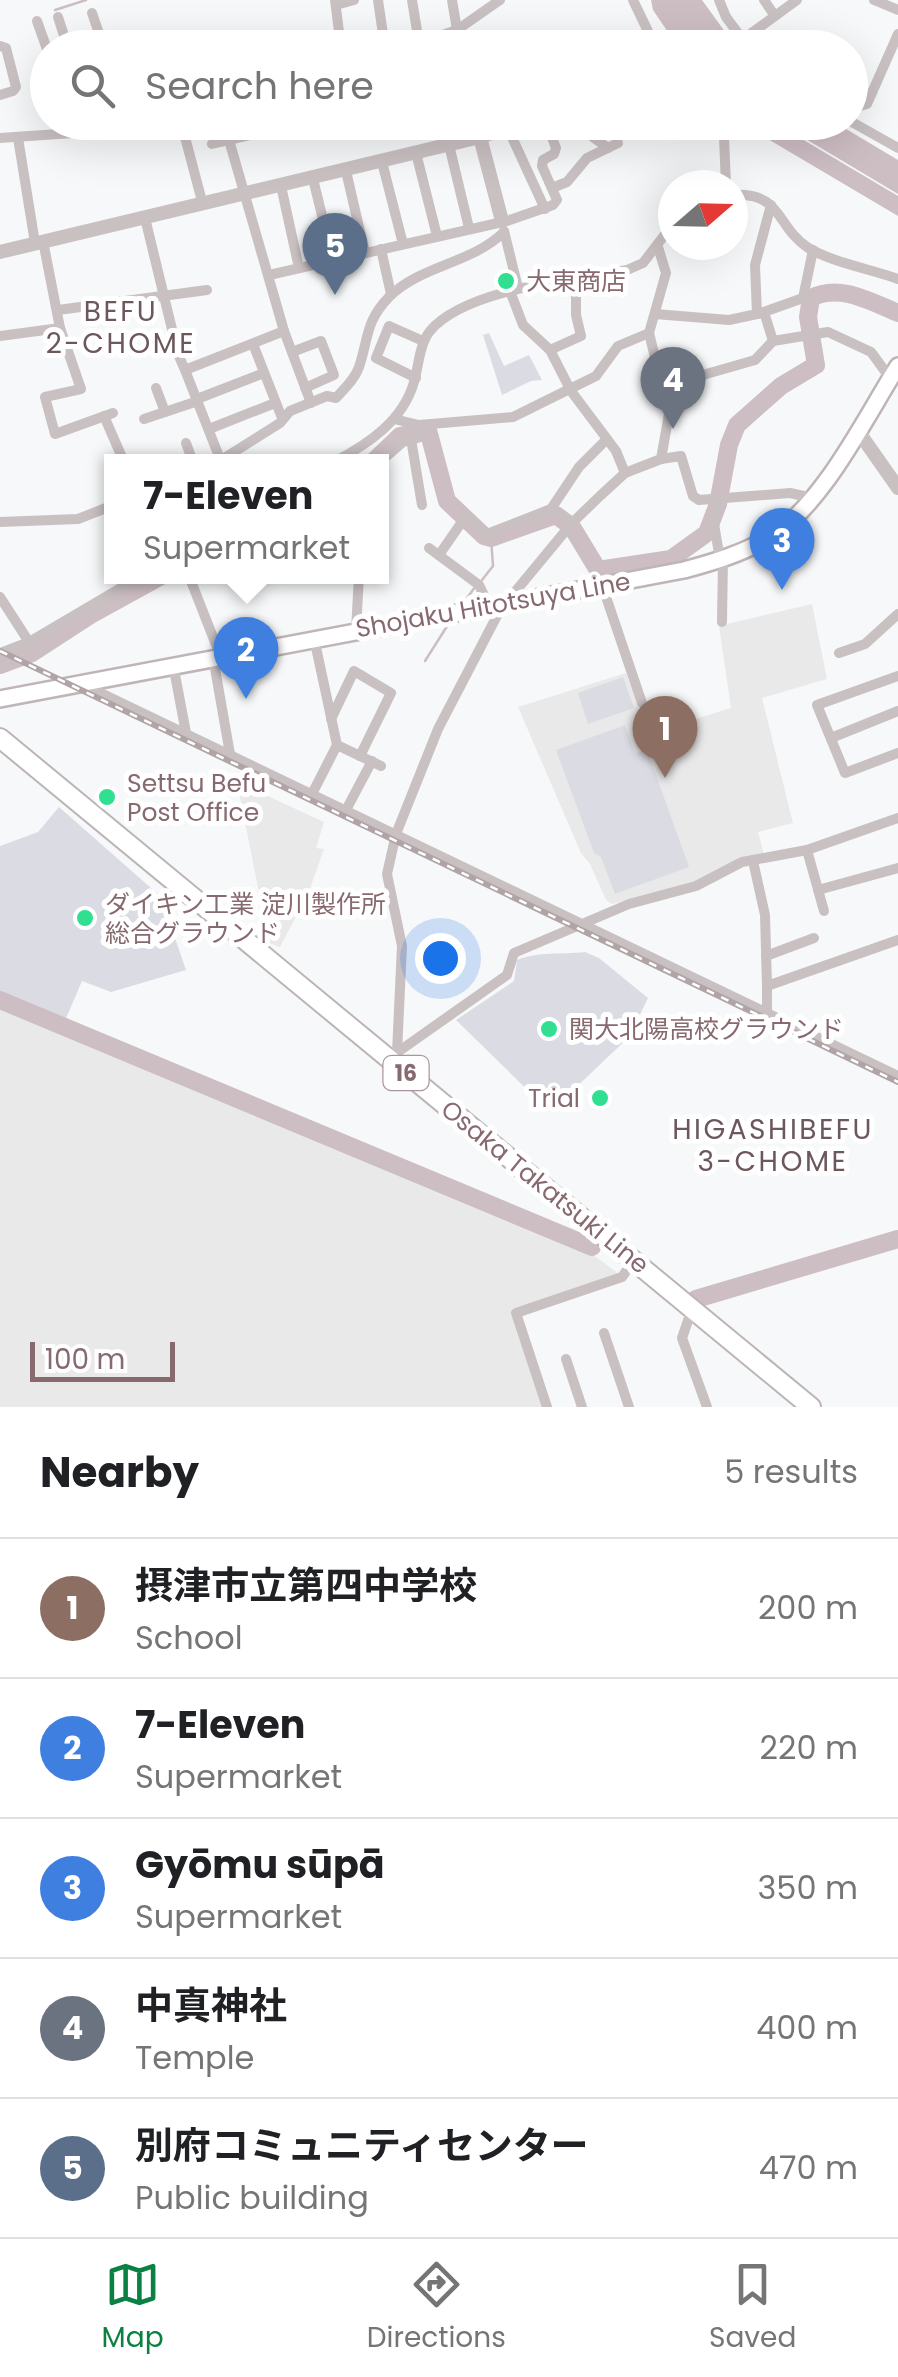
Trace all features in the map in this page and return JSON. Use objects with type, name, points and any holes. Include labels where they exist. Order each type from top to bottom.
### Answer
[{"type":"main road","name":"Shojaku Hitotsuya Line","points":[[0,699],[684,570],[722,559],[773,535],[813,498],[894,372]]},
{"type":"main road","name":"Osaka Takatsuki Line","points":[[0,738],[393,1055],[811,1407]]},
{"type":"street","points":[[339,30],[336,2],[354,0]]},
{"type":"street","points":[[378,0],[382,30]]},
{"type":"street","points":[[412,0],[417,30]]},
{"type":"street","points":[[452,0],[457,30],[493,2]]},
{"type":"street","points":[[632,0],[647,30]]},
{"type":"street","points":[[719,0],[737,30]]},
{"type":"street","points":[[764,0],[775,16]]},
{"type":"street","points":[[760,30],[797,0]]},
{"type":"street","points":[[874,0],[898,10]]},
{"type":"street","points":[[92,13],[98,30]]},
{"type":"street","points":[[58,17],[62,30]]},
{"type":"street","points":[[37,20],[40,30]]},
{"type":"street","points":[[868,102],[898,34]]},
{"type":"street","points":[[0,46],[6,48],[16,87],[0,95]]},
{"type":"street","points":[[868,130],[898,148]]},
{"type":"street","points":[[0,138],[30,136]]},
{"type":"street","points":[[18,138],[60,328],[81,388],[45,398],[55,434],[109,414],[122,454]]},
{"type":"street","points":[[186,140],[203,205]]},
{"type":"street","points":[[212,144],[229,140],[284,330],[311,403]]},
{"type":"street","points":[[0,252],[462,140]]},
{"type":"street","points":[[481,140],[523,326],[550,350],[571,390],[626,473]]},
{"type":"street","points":[[513,140],[544,209]]},
{"type":"street","points":[[229,454],[280,423],[290,411],[327,396],[336,398],[358,371],[371,318],[391,294],[414,278],[476,254],[503,227],[557,200],[542,166],[543,160],[554,154],[553,140]]},
{"type":"street","points":[[552,188],[567,182],[587,158],[613,145],[604,140]]},
{"type":"street","points":[[724,140],[725,170]]},
{"type":"street","points":[[449,145],[469,228]]},
{"type":"street","points":[[416,154],[437,236]]},
{"type":"street","points":[[382,162],[402,244]]},
{"type":"street","points":[[346,171],[365,253]]},
{"type":"street","points":[[313,178],[333,260]]},
{"type":"street","points":[[281,186],[299,268]]},
{"type":"street","points":[[748,196],[771,206],[812,250],[898,280]]},
{"type":"street","points":[[771,206],[755,264],[760,313],[774,342]]},
{"type":"street","points":[[144,218],[178,354],[217,454]]},
{"type":"street","points":[[268,275],[469,228],[503,227]]},
{"type":"street","points":[[349,454],[394,418],[407,402],[424,341],[448,316],[514,290],[626,270],[642,263],[658,247]]},
{"type":"street","points":[[381,249],[391,294]]},
{"type":"street","points":[[656,314],[728,320],[803,298],[812,250]]},
{"type":"street","points":[[660,458],[670,414],[649,333],[666,273],[662,260]]},
{"type":"street","points":[[550,350],[581,336],[576,315],[576,278]]},
{"type":"street","points":[[58,310],[207,290]]},
{"type":"street","points":[[416,378],[376,358],[389,326],[424,341]]},
{"type":"street","points":[[0,336],[60,328]]},
{"type":"street","points":[[186,370],[284,330]]},
{"type":"street","points":[[661,387],[755,360],[774,342],[828,332],[871,352],[894,372]]},
{"type":"street","points":[[389,455],[418,432],[513,416],[571,390],[596,376],[618,346],[649,333]]},
{"type":"street","points":[[292,352],[321,341],[334,376],[305,388]]},
{"type":"street","points":[[253,344],[282,418]]},
{"type":"street","points":[[144,419],[264,374]]},
{"type":"street","points":[[156,388],[165,412]]},
{"type":"street","points":[[209,429],[276,403]]},
{"type":"street","points":[[394,418],[418,432]]},
{"type":"street","points":[[858,431],[898,488]]},
{"type":"street","points":[[418,432],[422,505]]},
{"type":"street","points":[[489,606],[479,586],[434,551],[464,520],[491,534],[552,509],[579,466],[607,439]]},
{"type":"street","points":[[186,443],[190,454]]},
{"type":"street","points":[[393,1055],[402,946],[387,874],[396,834],[438,729],[500,610],[570,525],[626,473],[660,458],[681,456],[693,496],[699,500],[790,493],[813,498]]},
{"type":"street","points":[[403,490],[419,487]]},
{"type":"street","points":[[720,499],[714,524],[722,559],[722,622]]},
{"type":"street","points":[[0,522],[78,519],[104,509]]},
{"type":"street","points":[[552,509],[570,525]]},
{"type":"street","points":[[0,653],[29,642],[127,584]]},
{"type":"street","points":[[192,584],[216,656],[230,754]]},
{"type":"street","points":[[356,630],[359,584]]},
{"type":"street","points":[[602,585],[642,704]]},
{"type":"street","points":[[0,597],[29,642]]},
{"type":"street","points":[[839,653],[865,644],[898,614]]},
{"type":"street","points":[[312,794],[336,745],[314,638]]},
{"type":"street","points":[[172,664],[186,733]]},
{"type":"street","points":[[331,719],[354,671],[391,693],[371,761],[346,810]]},
{"type":"street","points":[[898,676],[817,705],[845,774],[898,752]]},
{"type":"street","points":[[78,683],[898,1076]]},
{"type":"street","points":[[831,738],[898,712]]},
{"type":"street","points":[[336,745],[371,761]]},
{"type":"street","points":[[393,1055],[507,975],[514,953],[628,904],[696,886],[742,862],[807,850],[898,818]]},
{"type":"street","points":[[807,850],[824,911]]},
{"type":"street","points":[[753,861],[766,916],[767,1013]]},
{"type":"street","points":[[818,890],[898,868]]},
{"type":"street","points":[[766,956],[814,938]]},
{"type":"street","points":[[767,986],[898,940]]},
{"type":"street","points":[[547,1407],[516,1313],[622,1277],[634,1260]]},
{"type":"street","points":[[692,1309],[682,1338],[707,1407]]},
{"type":"street","points":[[604,1333],[629,1407]]},
{"type":"street","points":[[566,1359],[582,1407]]},
{"type":"shaded area","points":[[651,0],[702,0],[724,30],[667,30]]},
{"type":"shaded area","points":[[770,140],[804,140],[898,196],[898,216]]},
{"type":"shaded area","points":[[807,140],[864,140],[898,160],[898,194]]},
{"type":"shaded area","points":[[489,333],[504,366],[529,355],[542,380],[502,395],[483,335]]},
{"type":"shaded area","points":[[812,604],[827,679],[762,698],[793,823],[758,832],[764,855],[746,856],[693,884],[612,904],[606,900],[581,853],[518,707],[626,673],[648,733],[731,708],[719,626]]},
{"type":"shaded area","points":[[623,677],[634,708],[588,724],[578,693]]},
{"type":"shaded area","points":[[625,725],[635,753],[647,750],[689,867],[615,894],[601,857],[594,853],[556,750]]},
{"type":"shaded area","points":[[237,782],[324,822],[316,848],[324,849],[308,894],[280,947],[269,943]]},
{"type":"shaded area","name":"ダイキン工業 淀川製作所 総合グラウンド","points":[[59,807],[168,903],[186,970],[111,992],[82,981],[64,1023],[0,996],[0,846],[38,832]]},
{"type":"shaded area","name":"関大北陽高校グラウンド","points":[[585,952],[599,958],[648,998],[629,1037],[550,1112],[456,1020],[514,981],[517,960],[542,954]]},
{"type":"shaded area","points":[[0,1008],[592,1254],[619,1274],[512,1313],[544,1407],[0,1407]]},
{"type":"waterway","points":[[55,10],[86,0]]},
{"type":"waterway","points":[[381,454],[400,436],[428,430],[447,501],[484,536],[491,538],[556,515],[572,527],[598,570],[671,559],[707,533],[737,425],[781,386],[816,365],[808,317],[811,298],[844,293],[898,313]]},
{"type":"waterway","points":[[482,580],[493,566],[491,538]]},
{"type":"waterway","points":[[0,665],[32,653],[146,584]]},
{"type":"waterway","points":[[462,605],[475,587]]},
{"type":"waterway","points":[[425,661],[451,620]]},
{"type":"waterway","points":[[0,1000],[592,1247]]},
{"type":"waterway","points":[[696,1299],[898,1239]]},
{"type":"railway","points":[[0,651],[898,1082]]},
{"type":"place","name":"大東商店","points":[[506,281]]},
{"type":"place","name":"別府コミュニティセンター","points":[[335,295]]},
{"type":"place","name":"中真神社","points":[[673,429]]},
{"type":"place","name":"Gyōmu sūpā","points":[[782,590]]},
{"type":"place","name":"7-Eleven","points":[[246,699]]},
{"type":"place","name":"摂津市立第四中学校","points":[[665,778]]},
{"type":"place","name":"Settsu Befu Post Office","points":[[107,797]]},
{"type":"place","name":"ダイキン工業 淀川製作所 総合グラウンド","points":[[85,918]]},
{"type":"place","name":"関大北陽高校グラウンド","points":[[549,1029]]},
{"type":"place","name":"Trial","points":[[600,1098]]},
{"type":"district","name":"BEFU 2-CHOME","points":[[121,327]]},
{"type":"district","name":"HIGASHIBEFU 3-CHOME","points":[[773,1145]]}]
